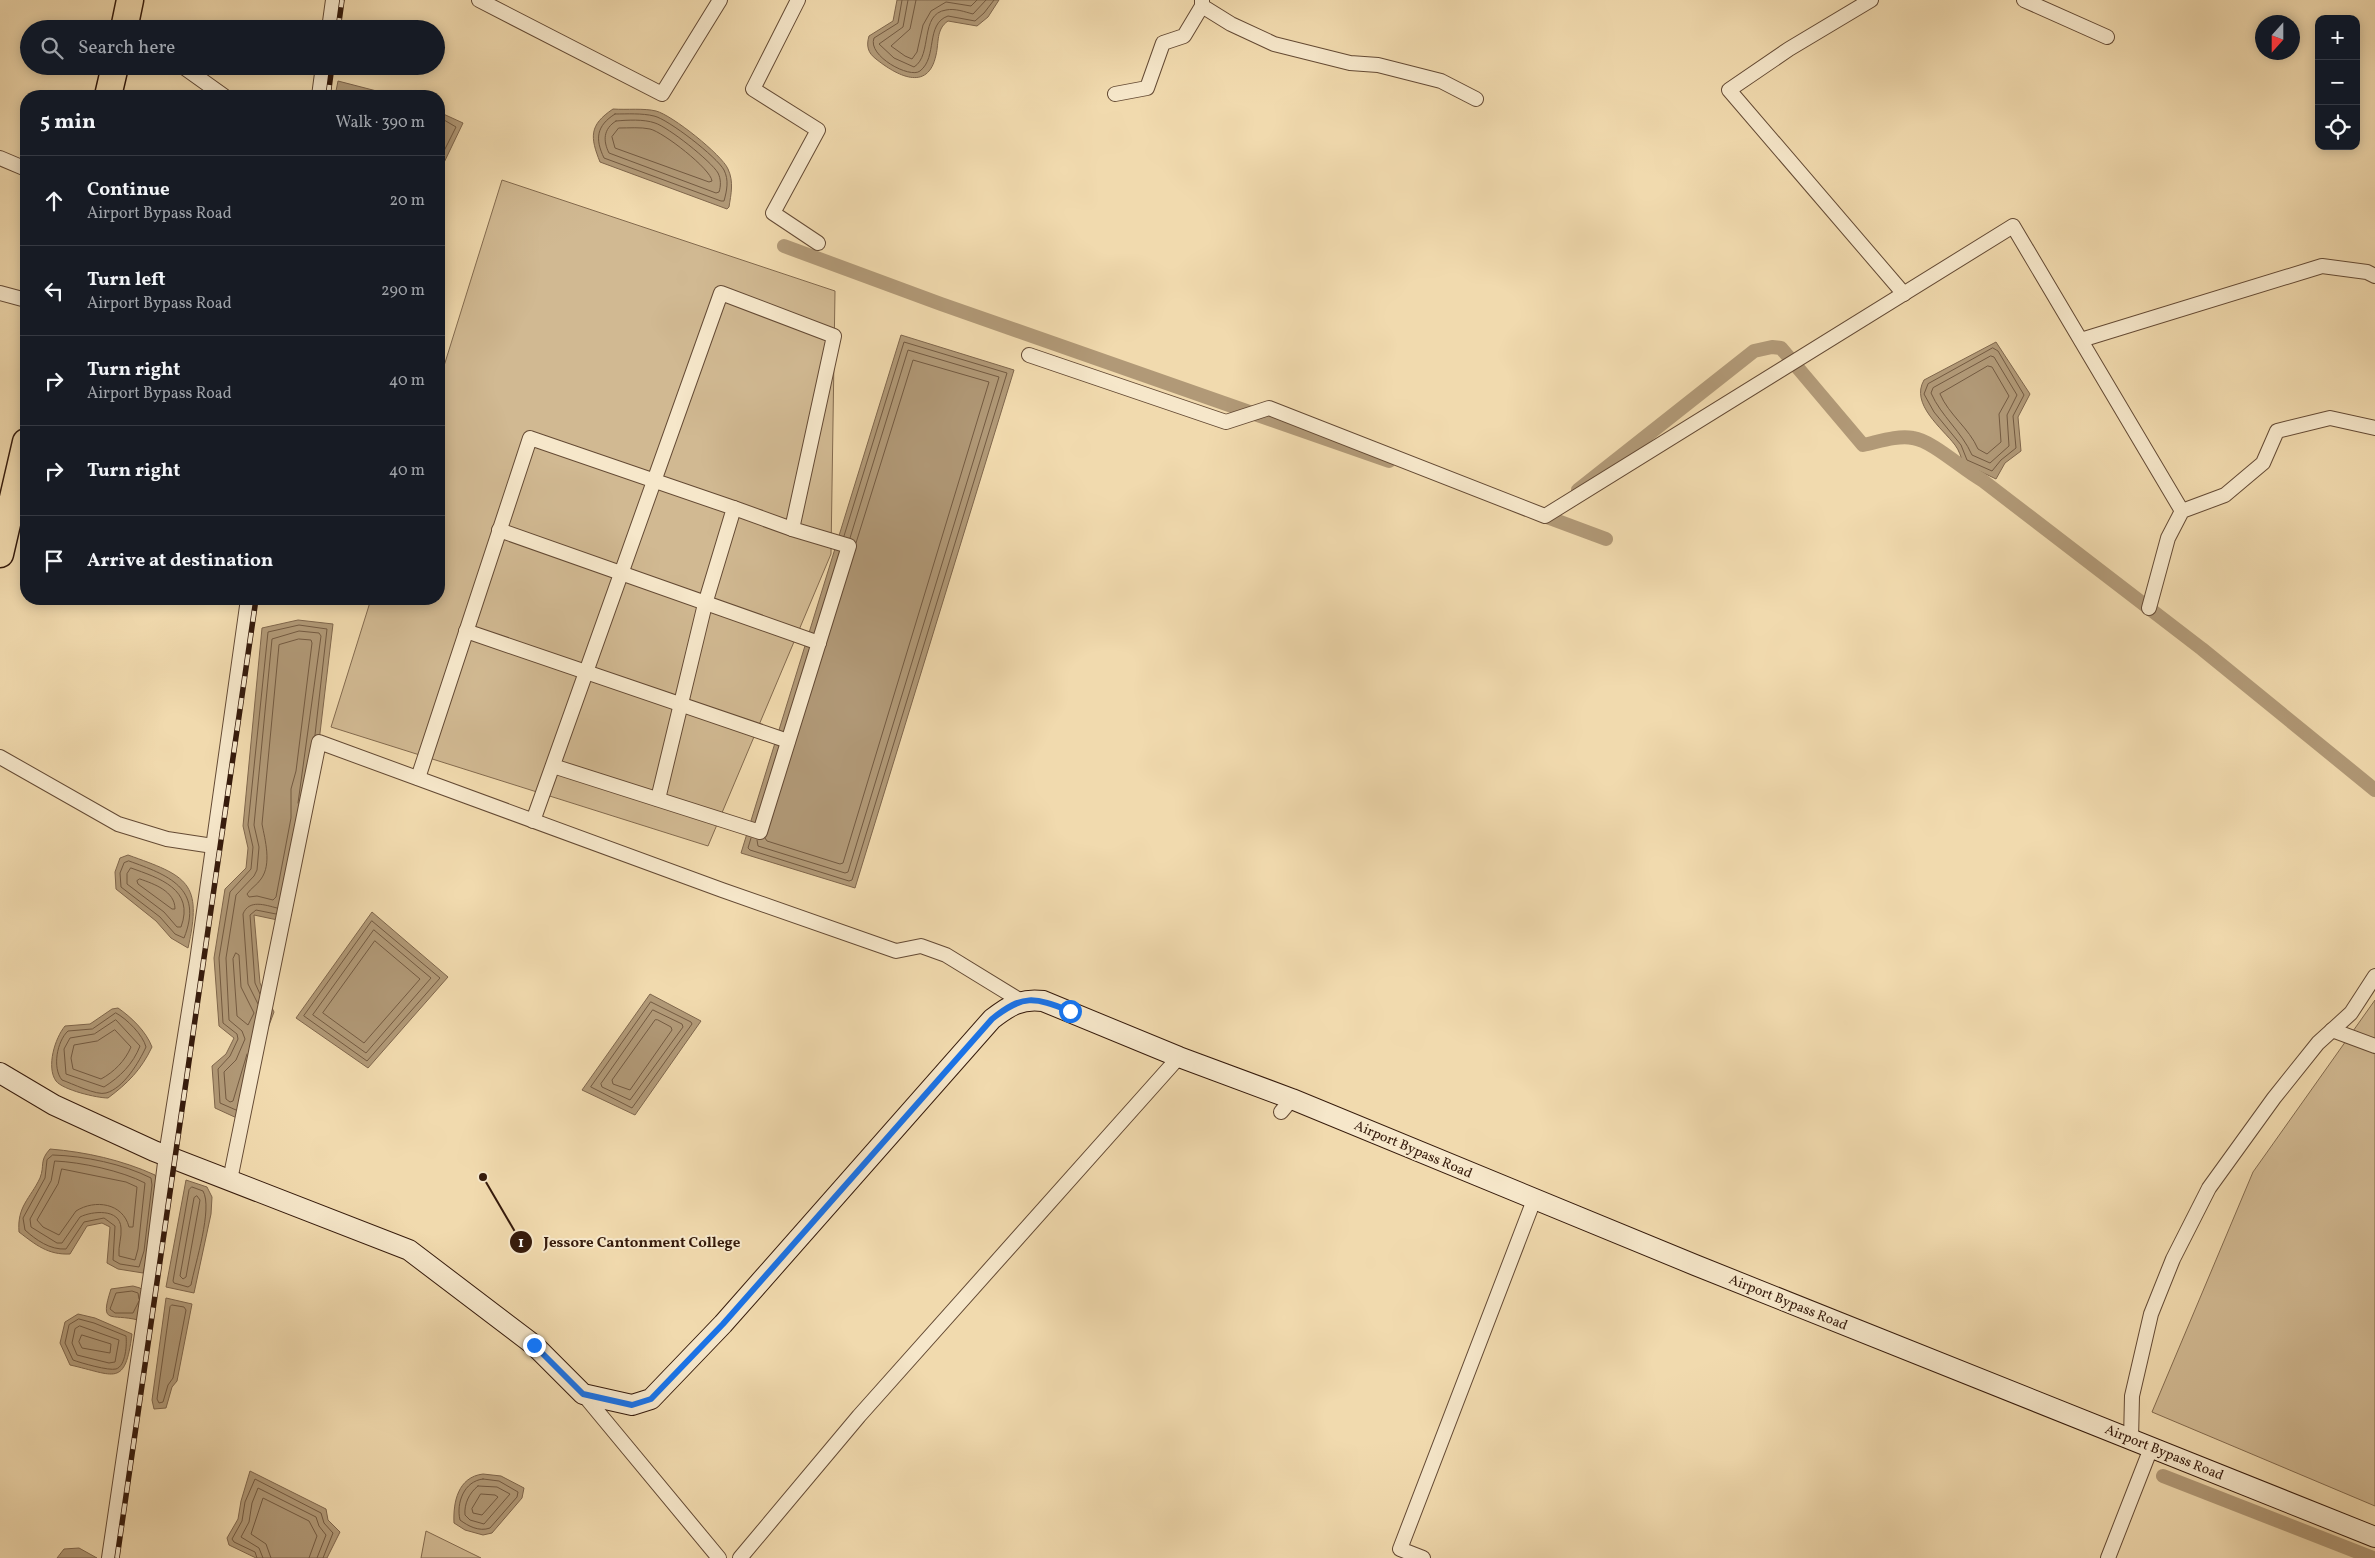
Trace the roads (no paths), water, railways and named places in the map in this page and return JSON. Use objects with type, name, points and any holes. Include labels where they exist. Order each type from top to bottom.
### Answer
[{"type":"highway","points":[[126,20],[130,0]]},
{"type":"highway","points":[[109,90],[113,75]]},
{"type":"highway","points":[[0,554],[20,468]]},
{"type":"street","points":[[330,20],[333,0]]},
{"type":"street","points":[[479,0],[662,94],[720,0]]},
{"type":"street","points":[[798,0],[753,89],[818,130],[773,213],[818,242]]},
{"type":"street","points":[[1871,0],[1789,49],[1729,90],[1904,294]]},
{"type":"street","points":[[2024,0],[2107,37]]},
{"type":"street","points":[[1115,94],[1146,88],[1163,43],[1184,36],[1202,3],[1230,24],[1274,44],[1350,63],[1378,65],[1441,81],[1476,99]]},
{"type":"street","points":[[195,75],[216,90]]},
{"type":"street","points":[[320,90],[322,75]]},
{"type":"street","points":[[0,158],[20,166]]},
{"type":"street","points":[[1029,355],[1226,422],[1269,408],[1545,516],[2013,226],[2182,511]]},
{"type":"street","points":[[2081,340],[2322,266],[2367,272],[2375,276]]},
{"type":"street","points":[[0,293],[20,298]]},
{"type":"street","points":[[533,821],[721,293],[834,336],[792,528]]},
{"type":"street","points":[[2148,608],[2168,538],[2182,511],[2225,495],[2263,463],[2277,430],[2330,418],[2375,428]]},
{"type":"street","points":[[418,778],[530,438],[849,546],[760,832],[553,766]]},
{"type":"street","points":[[658,799],[705,604],[734,508]]},
{"type":"street","points":[[499,530],[622,572],[705,604],[819,642]]},
{"type":"street","points":[[109,1558],[247,605]]},
{"type":"street","points":[[466,631],[788,741]]},
{"type":"street","points":[[230,1180],[319,742],[722,890],[896,951],[921,946],[946,955],[1020,1000]]},
{"type":"street","points":[[0,757],[118,824],[166,839],[213,846]]},
{"type":"street","points":[[2131,1440],[2132,1396],[2152,1314],[2182,1241],[2209,1188],[2274,1098],[2318,1043],[2351,1013],[2375,976]]},
{"type":"street","points":[[583,1394],[632,1405],[651,1399],[723,1324],[992,1019],[1008,1006],[1020,1000]]},
{"type":"street","name":"Airport Bypass Road","points":[[1020,1000],[1043,1001],[1179,1057],[1286,1106],[1534,1200],[2375,1537]]},
{"type":"street","points":[[2332,1030],[2375,1046]]},
{"type":"street","points":[[740,1558],[859,1416],[1179,1057]]},
{"type":"street","points":[[0,1073],[54,1105],[166,1155],[409,1250],[534,1345],[583,1394],[719,1558]]},
{"type":"street","points":[[1423,1558],[1398,1553],[1534,1200]]},
{"type":"street","points":[[2108,1558],[2151,1448]]},
{"type":"water","points":[[897,0],[999,0],[988,17],[977,26],[948,21],[944,24],[941,28],[932,67],[926,74],[919,77],[910,77],[902,75],[884,65],[869,52],[869,36],[893,21]]},
{"type":"water","points":[[338,81],[373,90],[336,90]]},
{"type":"water","points":[[613,109],[656,111],[684,127],[707,146],[724,163],[730,174],[729,207],[727,209],[600,162],[594,145],[594,132],[599,121]]},
{"type":"water","points":[[445,115],[463,123],[445,160]]},
{"type":"water","points":[[901,335],[1014,370],[855,888],[741,853]]},
{"type":"water","points":[[1996,342],[2030,394],[2018,417],[2021,451],[2005,463],[1996,479],[1963,463],[1956,447],[1924,407],[1921,389],[1924,380]]},
{"type":"water","points":[[298,620],[333,624],[315,775],[291,915],[287,922],[254,915],[260,983],[274,1012],[239,1119],[215,1108],[212,1066],[226,1054],[234,1038],[219,1026],[214,958],[225,889],[246,868],[248,848],[243,826],[262,628]]},
{"type":"water","points":[[128,855],[164,869],[177,876],[186,885],[191,895],[193,909],[188,948],[171,938],[156,921],[116,889],[115,872],[120,858]]},
{"type":"water","points":[[372,912],[448,977],[368,1068],[296,1018]]},
{"type":"water","points":[[650,994],[701,1021],[635,1115],[582,1090]]},
{"type":"water","points":[[118,1008],[138,1025],[152,1047],[139,1069],[122,1087],[108,1098],[80,1093],[56,1081],[52,1068],[53,1053],[61,1031],[65,1026],[90,1024],[112,1009]]},
{"type":"water","points":[[50,1149],[104,1158],[130,1165],[155,1175],[158,1184],[149,1252],[143,1273],[118,1269],[107,1263],[110,1227],[102,1223],[87,1226],[70,1254],[49,1251],[19,1232],[22,1209],[40,1178],[43,1160]]},
{"type":"water","points":[[186,1180],[207,1187],[212,1197],[211,1214],[194,1293],[166,1287]]},
{"type":"water","points":[[133,1286],[140,1288],[144,1292],[138,1320],[110,1316],[106,1308],[111,1289]]},
{"type":"water","points":[[166,1298],[192,1304],[177,1381],[172,1387],[166,1408],[154,1409],[152,1400]]},
{"type":"water","points":[[78,1314],[95,1318],[132,1334],[126,1363],[121,1370],[115,1374],[108,1374],[70,1365],[60,1343],[65,1322]]},
{"type":"water","points":[[250,1471],[326,1509],[328,1520],[340,1532],[327,1558],[256,1558],[229,1545],[227,1538],[238,1519]]},
{"type":"water","points":[[483,1474],[501,1476],[524,1488],[522,1498],[492,1533],[483,1535],[465,1530],[454,1523],[454,1515],[456,1499],[463,1485],[475,1476]]},
{"type":"water","points":[[79,1548],[97,1558],[57,1558],[64,1549]]},
{"type":"waterway","points":[[784,246],[941,304],[1389,461]]},
{"type":"waterway","points":[[1578,490],[1754,351],[1772,347],[1781,348],[1863,445],[1907,437],[1921,440],[1938,450],[1982,480],[2202,649],[2375,790]]},
{"type":"waterway","points":[[1536,513],[1606,539]]},
{"type":"waterway","points":[[2163,1476],[2373,1558]]},
{"type":"railway","points":[[339,20],[342,0]]},
{"type":"railway","points":[[329,90],[331,75]]},
{"type":"railway","points":[[117,1558],[255,605]]},
{"type":"place","name":"Jessore Cantonment College","points":[[483,1177]]}]
